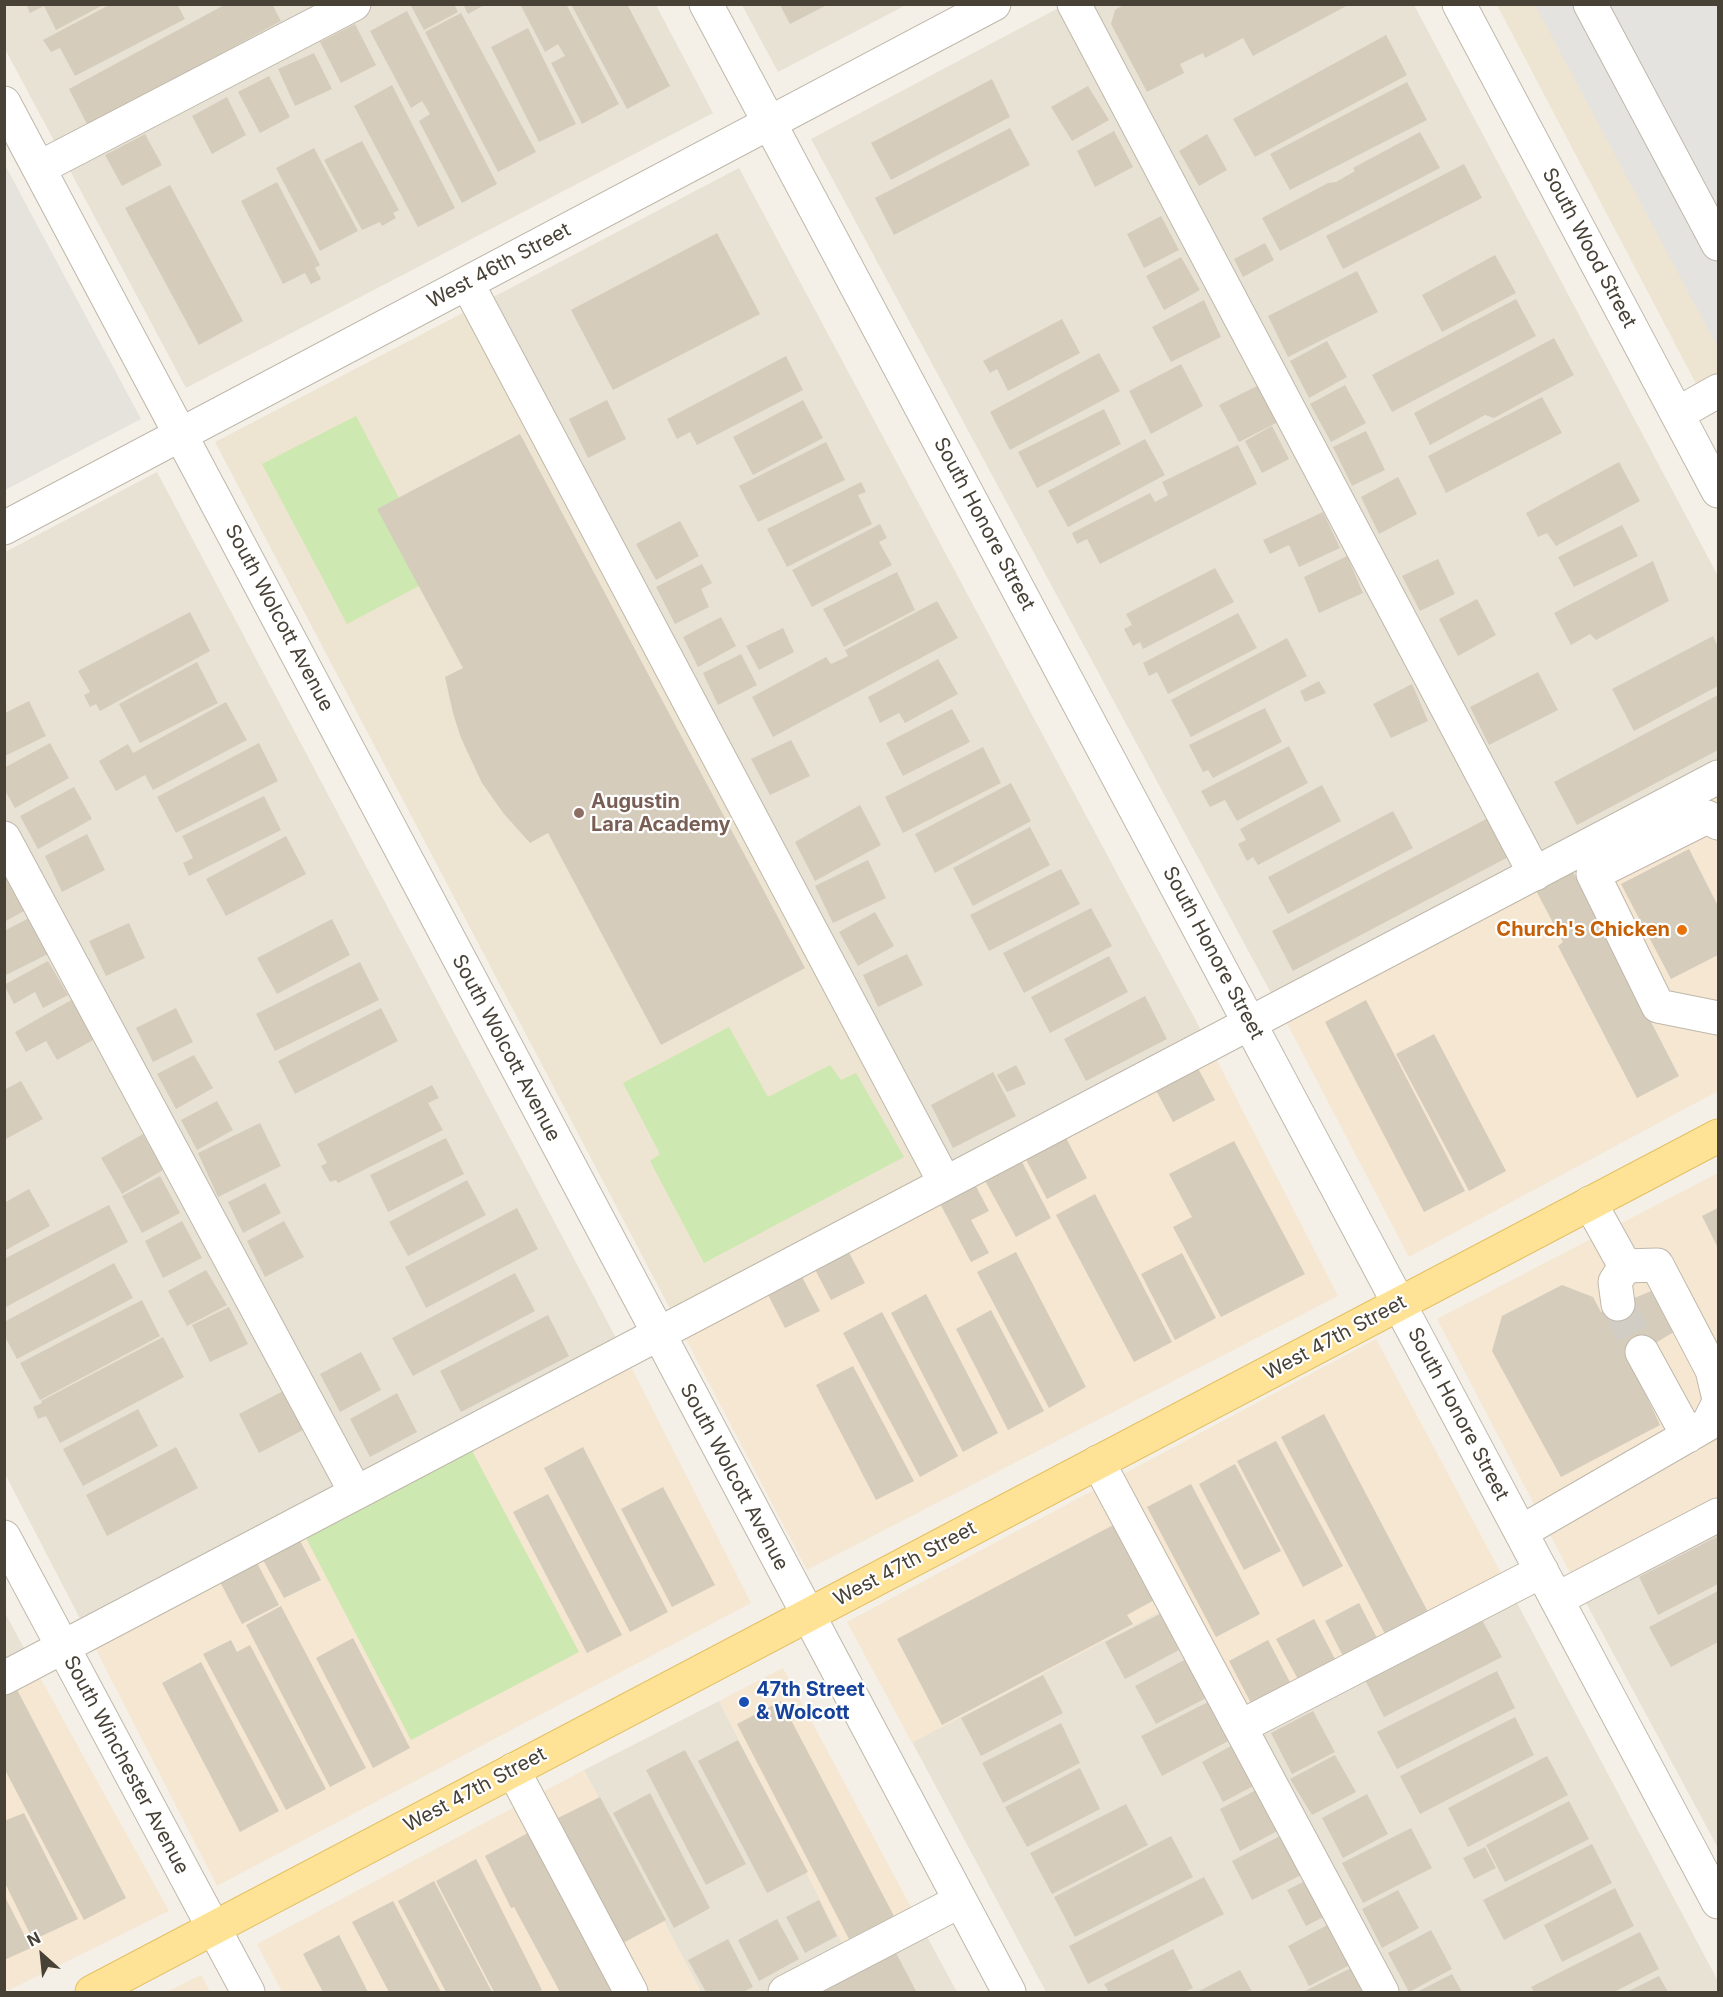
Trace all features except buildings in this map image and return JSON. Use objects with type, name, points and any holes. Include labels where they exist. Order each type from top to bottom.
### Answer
[{"type":"main road","name":"West 47th Street","points":[[92,1992],[1719,1136]]},
{"type":"street","points":[[39,168],[322,12],[354,4]]},
{"type":"street","name":"South Honore Street","points":[[706,4],[1719,1902]]},
{"type":"street","name":"West 46th Street","points":[[4,528],[994,4]]},
{"type":"street","points":[[1074,4],[1535,874]]},
{"type":"street","name":"South Wood Street","points":[[1459,4],[1719,491]]},
{"type":"street","points":[[1590,4],[1719,244]]},
{"type":"street","name":"South Wolcott Avenue","points":[[4,103],[1009,1992]]},
{"type":"street","points":[[467,283],[945,1183]]},
{"type":"street","points":[[1677,414],[1719,391]]},
{"type":"street","points":[[4,1678],[1719,777]]},
{"type":"street","points":[[1713,820],[1593,874],[1658,1006],[1719,1017]]},
{"type":"street","points":[[4,838],[356,1493]]},
{"type":"street","points":[[1590,1203],[1625,1266]]},
{"type":"street","points":[[1625,1266],[1657,1265],[1712,1370],[1719,1395]]},
{"type":"street","points":[[1618,1304],[1615,1282],[1625,1266]]},
{"type":"street","points":[[1642,1352],[1688,1436]]},
{"type":"street","points":[[1521,1532],[1708,1424],[1719,1404]]},
{"type":"street","points":[[1098,1462],[1382,1992]]},
{"type":"street","points":[[1557,1599],[1719,1515]]},
{"type":"street","name":"South Winchester Avenue","points":[[4,1537],[248,1992]]},
{"type":"street","points":[[1240,1727],[1542,1571]]},
{"type":"street","points":[[513,1770],[631,1992]]},
{"type":"street","points":[[785,1992],[960,1901]]},
{"type":"shaded area","points":[[4,5],[656,5],[713,113],[186,388],[5,49]]},
{"type":"shaded area","points":[[742,5],[906,5],[778,72]]},
{"type":"shaded area","points":[[1064,5],[1414,5],[1718,576],[1718,777],[1279,1008],[811,139]]},
{"type":"shaded area","points":[[1497,5],[1718,5],[1718,391],[1704,399]]},
{"type":"shaded area","points":[[1535,5],[1718,5],[1718,348]]},
{"type":"shaded area","points":[[5,165],[141,419],[4,490]]},
{"type":"shaded area","points":[[739,168],[1209,1045],[945,1183],[478,305]]},
{"type":"shaded area","name":"Augustin Lara Academy","points":[[478,305],[945,1183],[678,1324],[215,442]]},
{"type":"shaded area","points":[[157,472],[624,1353],[88,1634],[5,1474],[5,552]]},
{"type":"shaded area","points":[[1718,777],[1718,1091],[1409,1257],[1279,1008]]},
{"type":"shaded area","points":[[1209,1045],[1338,1296],[807,1570],[678,1324]]},
{"type":"shaded area","points":[[1718,1173],[1718,1515],[1578,1588],[1437,1319]]},
{"type":"shaded area","points":[[1376,1339],[1509,1588],[1240,1727],[1174,1604],[912,1743],[847,1622]]},
{"type":"shaded area","points":[[624,1353],[751,1603],[217,1886],[88,1634]]},
{"type":"shaded area","points":[[1718,1515],[1718,1848],[1578,1588]]},
{"type":"shaded area","points":[[1509,1588],[1718,1981],[1718,1992],[1046,1992],[911,1740],[1174,1604]]},
{"type":"shaded area","points":[[4,1611],[32,1663],[4,1678]]},
{"type":"shaded area","points":[[32,1663],[169,1911],[5,1992],[5,1678]]},
{"type":"shaded area","points":[[783,1668],[919,1922],[850,1958],[719,1701]]},
{"type":"shaded area","points":[[719,1701],[850,1958],[919,1922],[957,1992],[701,1992],[584,1770]]},
{"type":"shaded area","points":[[584,1770],[701,1992],[282,1992],[257,1944]]},
{"type":"shaded area","points":[[201,1975],[210,1992],[167,1992]]},
{"type":"green space","points":[[356,416],[399,498],[419,586],[347,624],[262,464]]},
{"type":"green space","points":[[729,1027],[768,1097],[830,1065],[841,1080],[856,1073],[904,1157],[704,1263],[650,1161],[660,1154],[623,1083]]},
{"type":"green space","points":[[470,1447],[579,1652],[411,1740],[304,1534]]},
{"type":"tunnel","points":[[1618,1304],[1642,1352]]},
{"type":"place","name":"Augustin Lara Academy","points":[[579,813]]},
{"type":"place","name":"Church's Chicken","points":[[1682,930]]},
{"type":"place","name":"47th Street & Wolcott","points":[[744,1702]]}]
